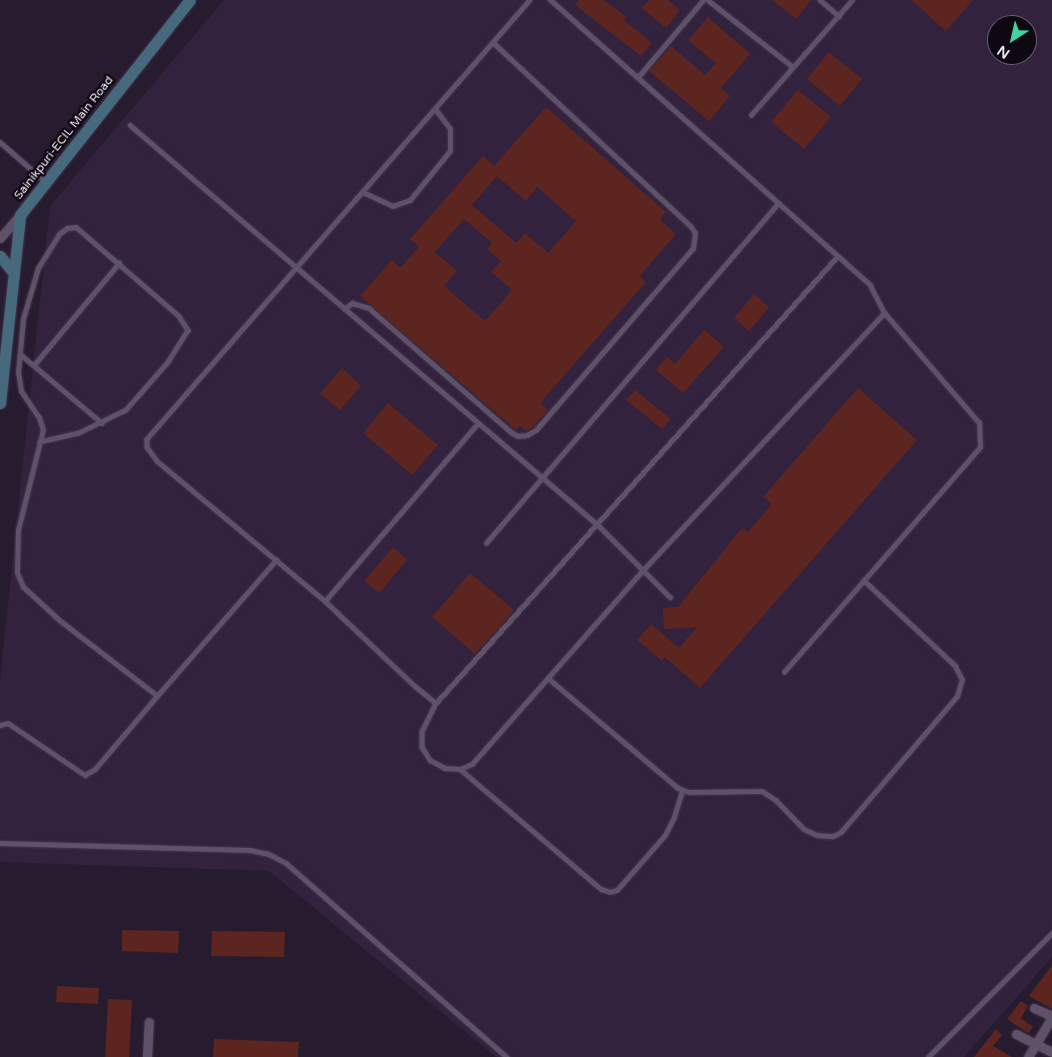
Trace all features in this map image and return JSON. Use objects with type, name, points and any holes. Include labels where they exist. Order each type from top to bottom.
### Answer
[{"type":"street","name":"Sainikpuri-ECIL Main Road","points":[[0,404],[20,215],[190,0]]},
{"type":"street","points":[[0,238],[20,215]]},
{"type":"street","points":[[0,256],[14,273]]},
{"type":"street","points":[[1028,1057],[1052,1017],[1034,1008]]},
{"type":"street","points":[[147,1057],[149,1022]]},
{"type":"street","points":[[1016,1034],[1052,1052]]},
{"type":"lane","points":[[436,703],[325,601],[157,461],[147,448],[147,439],[530,0]]},
{"type":"lane","points":[[550,0],[639,76],[836,258],[870,285],[884,313],[979,423],[980,447],[784,672]]},
{"type":"lane","points":[[639,76],[703,0]]},
{"type":"lane","points":[[708,0],[793,67]]},
{"type":"lane","points":[[820,0],[839,16]]},
{"type":"lane","points":[[751,115],[852,0]]},
{"type":"lane","points":[[344,309],[352,303],[369,308],[511,432],[518,436],[527,435],[536,430],[693,248],[696,233],[691,227],[493,43]]},
{"type":"lane","points":[[363,192],[393,206],[410,200],[450,151],[450,129],[435,109]]},
{"type":"lane","points":[[130,125],[598,525],[670,597]]},
{"type":"lane","points":[[0,142],[47,182]]},
{"type":"lane","points":[[486,543],[778,203]]},
{"type":"lane","points":[[40,442],[67,438],[126,410],[169,361],[188,330],[179,316],[76,227],[67,228],[59,234],[38,268],[23,319],[18,373],[21,391],[42,423],[40,442],[18,530],[15,560],[23,587],[60,621],[157,696]]},
{"type":"lane","points":[[836,258],[436,703],[422,732],[422,747],[430,760],[445,768],[460,769],[472,764],[642,571],[884,313]]},
{"type":"lane","points":[[34,365],[119,263]]},
{"type":"lane","points":[[20,354],[102,423]]},
{"type":"lane","points":[[325,601],[478,424]]},
{"type":"lane","points":[[0,725],[8,724],[85,775],[95,769],[276,560]]},
{"type":"lane","points":[[548,678],[661,776],[682,790],[762,790],[776,800],[804,829],[817,835],[841,832],[957,696],[962,680],[955,666],[864,581]]},
{"type":"lane","points":[[460,769],[600,889],[610,892],[617,890],[665,835],[674,817],[682,790]]},
{"type":"lane","points":[[0,843],[250,850],[269,854],[286,863],[507,1057]]},
{"type":"lane","points":[[928,1057],[1052,933]]},
{"type":"shaded area","points":[[224,0],[1052,0],[1052,957],[964,1057],[496,1057],[269,871],[0,862],[0,680],[50,206]]},
{"type":"building","points":[[579,0],[603,0],[627,17],[624,20],[652,43],[641,56],[575,5]]},
{"type":"building","points":[[649,0],[668,0],[680,10],[666,28],[642,8]]},
{"type":"building","points":[[772,0],[811,0],[796,19]]},
{"type":"building","points":[[911,0],[973,0],[946,31]]},
{"type":"building","points":[[708,17],[750,54],[721,88],[730,96],[709,121],[649,71],[671,46],[705,75],[716,63],[688,40]]},
{"type":"building","points":[[829,52],[862,79],[840,106],[807,79]]},
{"type":"building","points":[[798,90],[831,117],[804,149],[771,122]]},
{"type":"building","points":[[546,107],[666,212],[660,219],[676,234],[640,276],[646,282],[540,403],[548,410],[533,427],[526,431],[520,426],[516,430],[360,296],[392,260],[400,268],[419,247],[410,239],[483,156],[494,166]],"holes":[[[497,176],[526,201],[537,187],[576,221],[548,253],[525,233],[516,243],[472,205]],[[464,219],[492,243],[487,249],[501,261],[491,272],[512,290],[485,321],[444,286],[457,271],[435,252]]]},
{"type":"building","points":[[754,294],[769,307],[749,331],[734,318]]},
{"type":"building","points":[[704,330],[724,347],[683,393],[656,370],[667,357],[675,364]]},
{"type":"building","points":[[342,368],[361,386],[340,410],[320,394]]},
{"type":"building","points":[[858,388],[917,440],[700,688],[665,657],[662,661],[637,640],[651,624],[679,648],[697,627],[664,629],[663,608],[678,607],[742,528],[748,532],[772,504],[763,497]]},
{"type":"building","points":[[635,390],[671,419],[662,429],[626,400]]},
{"type":"building","points":[[388,403],[438,445],[412,475],[363,433]]},
{"type":"building","points":[[393,547],[407,560],[379,593],[364,581]]},
{"type":"building","points":[[470,573],[514,610],[475,654],[432,617]]},
{"type":"building","points":[[122,930],[179,931],[178,953],[122,951]]},
{"type":"building","points":[[212,931],[285,932],[284,957],[211,956]]},
{"type":"building","points":[[1052,965],[1052,1009],[1029,996]]},
{"type":"building","points":[[57,986],[99,988],[98,1004],[56,1002]]},
{"type":"building","points":[[108,999],[132,1000],[129,1057],[105,1057]]},
{"type":"building","points":[[1021,1001],[1028,1006],[1021,1018],[1033,1027],[1028,1033],[1007,1019]]},
{"type":"building","points":[[996,1029],[1002,1035],[993,1046],[1012,1057],[974,1057]]},
{"type":"building","points":[[214,1039],[299,1042],[298,1057],[213,1057]]}]
